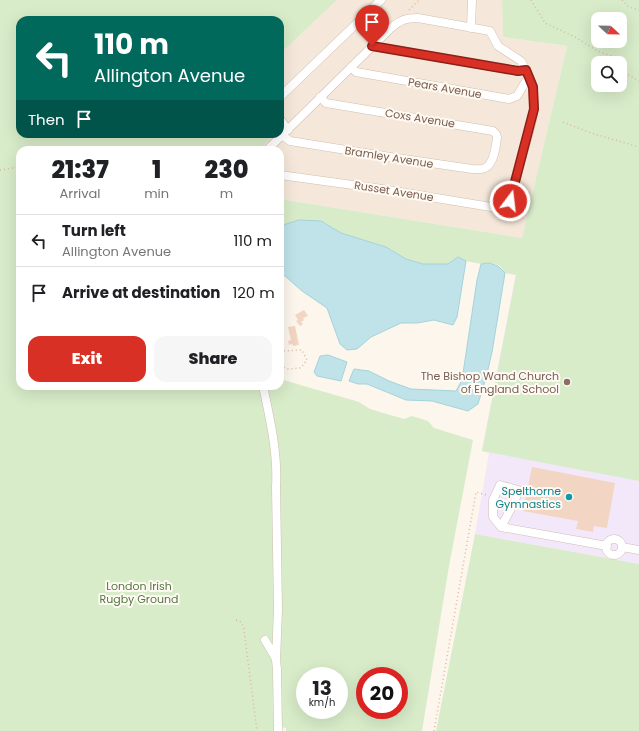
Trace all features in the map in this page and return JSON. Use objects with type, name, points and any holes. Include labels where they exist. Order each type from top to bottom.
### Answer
[{"type":"lane","points":[[284,93],[381,0]]},
{"type":"lane","points":[[471,28],[472,0]]},
{"type":"lane","points":[[285,132],[399,21],[409,18],[418,18],[490,31],[498,46],[521,61],[528,74]]},
{"type":"lane","points":[[372,46],[528,74]]},
{"type":"lane","name":"Pears Avenue","points":[[351,67],[356,72],[509,99],[517,96],[528,74]]},
{"type":"lane","name":"Russet Avenue","points":[[284,176],[382,189],[503,209],[510,201],[534,109],[533,87],[528,74]]},
{"type":"lane","name":"Coxs Avenue","points":[[320,97],[326,103],[493,131],[497,137],[492,158]]},
{"type":"lane","name":"Bramley Avenue","points":[[285,132],[290,141],[472,169],[484,169],[488,167],[492,158]]},
{"type":"lane","points":[[271,146],[279,138]]},
{"type":"lane","points":[[265,390],[277,473],[278,609],[276,660],[278,669],[278,731]]},
{"type":"lane","points":[[501,527],[516,501],[518,490],[500,485],[494,500],[493,517],[501,527],[607,546],[609,542],[616,540],[620,542],[622,547],[639,550]]},
{"type":"lane","points":[[265,640],[276,660]]},
{"type":"path","points":[[531,0],[545,23],[575,37],[596,50],[611,56]]},
{"type":"path","points":[[622,0],[630,7],[639,10]]},
{"type":"path","points":[[627,74],[639,81]]},
{"type":"path","points":[[563,122],[591,133],[639,147]]},
{"type":"path","points":[[0,170],[16,168]]},
{"type":"path","points":[[284,351],[302,350],[307,360],[301,368],[288,369],[284,368]]},
{"type":"path","points":[[434,731],[476,492],[495,496]]},
{"type":"path","points":[[236,620],[243,623],[257,731]]},
{"type":"shaded area","points":[[337,0],[502,0],[503,37],[567,46],[522,238],[284,200],[284,146],[262,146],[272,138],[284,138],[284,50]]},
{"type":"shaded area","name":"The Bishop Wand Church of England School","points":[[524,231],[639,250],[639,564],[475,534],[489,453],[482,451]]},
{"type":"green space","name":"London Irish Rugby Ground","points":[[0,0],[337,0],[284,50],[284,16],[16,16],[16,138],[272,138],[262,146],[16,146],[16,390],[264,390],[276,459],[278,731],[0,731]]},
{"type":"green space","points":[[502,0],[639,0],[639,481],[482,451],[516,275],[505,273],[499,265],[489,263],[481,264],[466,261],[458,257],[448,264],[423,264],[406,259],[386,247],[341,233],[321,221],[299,220],[284,225],[284,200],[522,238],[567,46],[503,37]]},
{"type":"green space","points":[[284,380],[359,402],[370,409],[404,419],[412,416],[428,421],[434,428],[473,440],[449,566],[422,731],[286,731],[286,728],[281,727],[278,489],[266,390],[284,390]]},
{"type":"green space","points":[[475,534],[639,564],[639,731],[436,731]]},
{"type":"water","points":[[299,220],[321,221],[341,233],[386,247],[406,259],[423,264],[448,264],[458,257],[466,261],[457,317],[453,325],[434,320],[417,323],[401,323],[371,337],[357,349],[347,350],[340,344],[327,308],[302,291],[284,276],[284,225]]},
{"type":"water","points":[[489,263],[498,266],[505,273],[492,352],[478,404],[468,411],[432,401],[406,400],[367,384],[358,384],[349,381],[354,369],[369,371],[389,381],[411,389],[456,391],[462,380],[477,280],[481,264]]},
{"type":"water","points":[[328,355],[347,362],[341,381],[317,376],[314,372],[320,356]]},
{"type":"building","points":[[304,310],[308,316],[303,318],[304,320],[301,322],[303,324],[300,326],[296,321],[298,320],[295,315]]},
{"type":"building","points":[[295,326],[299,345],[293,346],[292,344],[289,345],[288,341],[291,340],[288,327]]},
{"type":"building","name":"Spelthorne Gymnastics","points":[[532,467],[615,483],[607,528],[594,526],[593,532],[576,529],[578,521],[523,511]]},
{"type":"place","name":"The Bishop Wand Church of England School","points":[[567,382]]},
{"type":"place","name":"Spelthorne Gymnastics","points":[[569,497]]},
{"type":"route","points":[[372,46],[518,71],[526,70],[533,87],[534,109],[510,201]]}]
